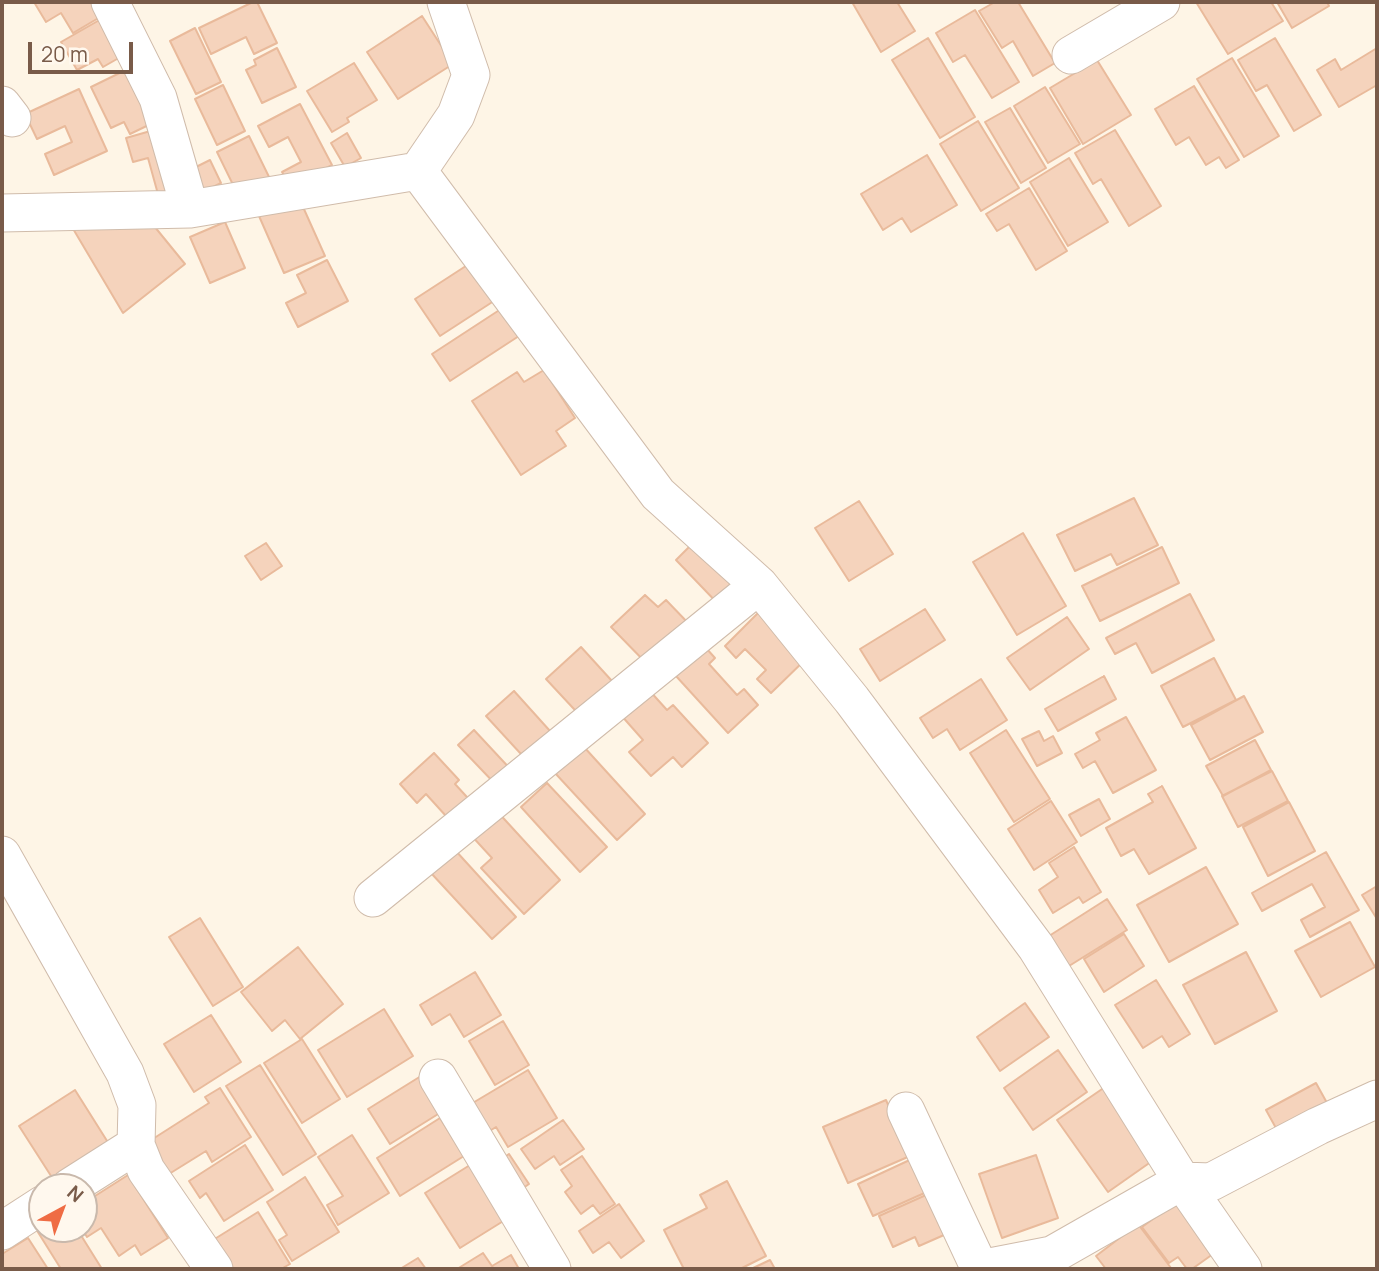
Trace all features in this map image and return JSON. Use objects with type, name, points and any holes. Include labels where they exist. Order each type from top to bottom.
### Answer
[{"type":"street","points":[[110,2],[158,98],[190,209]]},
{"type":"street","points":[[2,213],[190,209],[418,171],[456,115],[471,75],[446,2]]},
{"type":"street","points":[[1071,55],[1161,2]]},
{"type":"street","points":[[418,171],[658,494],[760,585],[852,700],[1036,947],[1182,1181],[1243,1269]]},
{"type":"street","points":[[373,898],[760,585]]},
{"type":"street","points":[[2,855],[125,1073],[137,1105],[136,1144],[146,1170],[214,1269]]},
{"type":"street","points":[[438,1078],[552,1269]]},
{"type":"street","points":[[906,1111],[980,1269],[1052,1255],[1182,1181],[1211,1182],[1318,1126],[1377,1099]]},
{"type":"street","points":[[91,1173],[136,1144]]},
{"type":"street","points":[[2,1231],[28,1214]]},
{"type":"building","points":[[34,2],[100,2],[107,13],[73,33],[61,13],[46,22]]},
{"type":"building","points":[[257,2],[277,43],[254,54],[246,37],[211,54],[199,28]]},
{"type":"building","points":[[852,2],[897,2],[915,31],[881,52]]},
{"type":"building","points":[[995,2],[1018,2],[1055,63],[1033,76],[1013,41],[1002,48],[979,11]]},
{"type":"building","points":[[1196,2],[1271,2],[1283,21],[1228,54]]},
{"type":"building","points":[[1277,2],[1327,2],[1329,6],[1292,28]]},
{"type":"building","points":[[975,10],[1019,82],[992,98],[965,55],[953,62],[936,33]]},
{"type":"building","points":[[110,14],[131,51],[103,67],[98,59],[77,70],[61,42]]},
{"type":"building","points":[[422,16],[453,64],[398,99],[367,52]]},
{"type":"building","points":[[195,28],[221,82],[196,94],[170,41]]},
{"type":"building","points":[[928,38],[975,117],[940,138],[892,60]]},
{"type":"building","points":[[1275,38],[1321,115],[1294,131],[1267,85],[1256,91],[1238,60]]},
{"type":"building","points":[[277,48],[296,87],[262,103],[246,70],[256,65],[254,60]]},
{"type":"building","points":[[1377,48],[1377,85],[1339,107],[1317,70],[1335,59],[1341,70]]},
{"type":"building","points":[[1232,58],[1279,136],[1244,157],[1197,79]]},
{"type":"building","points":[[1097,60],[1131,115],[1083,144],[1050,88]]},
{"type":"building","points":[[354,63],[377,100],[347,118],[349,122],[332,132],[307,91]]},
{"type":"building","points":[[134,66],[159,120],[130,134],[124,122],[111,128],[91,87]]},
{"type":"building","points":[[223,85],[245,131],[217,145],[195,99]]},
{"type":"building","points":[[1194,86],[1239,160],[1226,168],[1219,157],[1206,165],[1189,137],[1176,145],[1155,109]]},
{"type":"building","points":[[1045,87],[1080,144],[1048,163],[1014,106]]},
{"type":"building","points":[[79,89],[107,151],[54,175],[45,154],[72,142],[65,126],[37,139],[25,114]]},
{"type":"building","points":[[300,104],[332,165],[291,187],[282,172],[301,162],[288,137],[269,147],[258,126]]},
{"type":"building","points":[[1010,108],[1046,168],[1021,183],[985,122]]},
{"type":"building","points":[[978,121],[1019,188],[981,211],[940,144]]},
{"type":"building","points":[[161,128],[181,199],[161,205],[148,158],[133,162],[126,138]]},
{"type":"building","points":[[1115,130],[1161,206],[1129,226],[1101,179],[1093,184],[1075,153]]},
{"type":"building","points":[[347,133],[361,158],[345,167],[331,143]]},
{"type":"building","points":[[249,136],[272,183],[240,199],[217,152]]},
{"type":"building","points":[[927,155],[957,205],[911,232],[902,218],[883,230],[861,194]]},
{"type":"building","points":[[1069,158],[1108,222],[1068,246],[1030,182]]},
{"type":"building","points":[[210,160],[221,183],[199,194],[188,171]]},
{"type":"building","points":[[1029,188],[1067,251],[1036,270],[1009,224],[997,231],[986,214]]},
{"type":"building","points":[[299,198],[325,256],[284,273],[259,216]]},
{"type":"building","points":[[150,221],[185,264],[123,313],[72,227]]},
{"type":"building","points":[[225,222],[245,268],[210,283],[190,237]]},
{"type":"building","points":[[327,260],[348,301],[298,327],[286,303],[306,293],[297,275]]},
{"type":"building","points":[[472,262],[497,299],[440,336],[415,299]]},
{"type":"building","points":[[504,307],[522,334],[450,381],[432,354]]},
{"type":"building","points":[[544,370],[575,418],[556,431],[566,446],[521,475],[472,401],[517,372],[524,382]]},
{"type":"building","points":[[1134,498],[1158,545],[1117,565],[1111,554],[1075,571],[1057,535]]},
{"type":"building","points":[[859,501],[893,554],[849,581],[815,528]]},
{"type":"building","points":[[1023,533],[1066,606],[1017,635],[973,562]]},
{"type":"building","points":[[695,541],[740,592],[723,609],[676,560]]},
{"type":"building","points":[[266,543],[282,566],[261,580],[245,556]]},
{"type":"building","points":[[1162,547],[1179,583],[1100,621],[1082,586]]},
{"type":"building","points":[[1190,594],[1214,640],[1152,673],[1136,643],[1115,654],[1106,638]]},
{"type":"building","points":[[645,595],[658,607],[666,600],[691,626],[650,667],[611,627]]},
{"type":"building","points":[[762,609],[809,656],[771,693],[757,679],[766,670],[745,649],[736,658],[725,646]]},
{"type":"building","points":[[925,609],[945,640],[880,681],[860,649]]},
{"type":"building","points":[[1067,617],[1089,649],[1030,690],[1007,658]]},
{"type":"building","points":[[581,647],[622,692],[587,723],[546,679]]},
{"type":"building","points":[[706,648],[715,658],[709,664],[737,695],[744,689],[758,705],[728,733],[676,676]]},
{"type":"building","points":[[1214,658],[1236,700],[1183,727],[1161,686]]},
{"type":"building","points":[[1104,676],[1116,699],[1058,731],[1045,709]]},
{"type":"building","points":[[981,679],[1007,720],[960,750],[947,729],[933,738],[920,718]]},
{"type":"building","points":[[648,689],[667,710],[673,705],[708,743],[682,767],[673,757],[651,776],[629,752],[643,740],[620,714]]},
{"type":"building","points":[[514,691],[559,741],[532,766],[486,716]]},
{"type":"building","points":[[1244,696],[1263,732],[1210,760],[1191,725]]},
{"type":"building","points":[[1126,717],[1156,770],[1113,793],[1095,761],[1083,768],[1075,754],[1100,740],[1096,733]]},
{"type":"building","points":[[474,730],[515,774],[499,788],[458,745]]},
{"type":"building","points":[[1006,730],[1050,799],[1014,822],[970,753]]},
{"type":"building","points":[[1039,731],[1044,741],[1053,736],[1062,753],[1037,766],[1022,739]]},
{"type":"building","points":[[1255,740],[1271,770],[1223,796],[1206,766]]},
{"type":"building","points":[[584,747],[645,814],[617,840],[555,773]]},
{"type":"building","points":[[434,753],[459,780],[455,784],[477,808],[456,827],[426,794],[417,803],[400,784]]},
{"type":"building","points":[[1272,771],[1288,801],[1238,827],[1222,796]]},
{"type":"building","points":[[547,783],[607,847],[580,872],[521,807]]},
{"type":"building","points":[[1162,786],[1196,848],[1149,874],[1134,849],[1121,856],[1106,828],[1153,802],[1148,794]]},
{"type":"building","points":[[1099,799],[1110,819],[1081,836],[1069,815]]},
{"type":"building","points":[[1051,801],[1077,842],[1034,870],[1008,829]]},
{"type":"building","points":[[1289,802],[1315,851],[1268,876],[1243,827]]},
{"type":"building","points":[[495,809],[560,880],[524,914],[481,868],[492,858],[469,833]]},
{"type":"building","points":[[1074,847],[1101,892],[1083,903],[1079,897],[1053,913],[1039,890],[1058,877],[1049,863]]},
{"type":"building","points":[[455,850],[516,917],[492,939],[431,873]]},
{"type":"building","points":[[1326,852],[1359,910],[1310,937],[1301,920],[1325,907],[1312,884],[1262,911],[1252,893]]},
{"type":"building","points":[[1206,867],[1238,924],[1169,962],[1137,905]]},
{"type":"building","points":[[1377,886],[1377,919],[1362,895]]},
{"type":"building","points":[[1107,899],[1127,930],[1069,966],[1049,936]]},
{"type":"building","points":[[200,918],[243,987],[213,1006],[169,937]]},
{"type":"building","points":[[1350,922],[1375,967],[1321,997],[1295,951]]},
{"type":"building","points":[[1124,934],[1144,966],[1104,992],[1084,959]]},
{"type":"building","points":[[298,947],[343,1004],[300,1039],[285,1020],[272,1031],[241,992]]},
{"type":"building","points":[[1246,952],[1277,1011],[1215,1044],[1183,985]]},
{"type":"building","points":[[475,972],[501,1015],[464,1037],[450,1014],[432,1025],[420,1005]]},
{"type":"building","points":[[1156,980],[1190,1034],[1169,1047],[1162,1036],[1143,1048],[1115,1005]]},
{"type":"building","points":[[1025,1003],[1049,1037],[1000,1071],[977,1037]]},
{"type":"building","points":[[384,1009],[413,1056],[347,1097],[318,1050]]},
{"type":"building","points":[[211,1015],[241,1062],[194,1092],[164,1044]]},
{"type":"building","points":[[503,1021],[529,1065],[495,1085],[469,1041]]},
{"type":"building","points":[[302,1039],[340,1099],[302,1123],[264,1063]]},
{"type":"building","points":[[1058,1050],[1087,1092],[1033,1130],[1004,1088]]},
{"type":"building","points":[[260,1065],[316,1154],[283,1175],[226,1086]]},
{"type":"building","points":[[528,1070],[557,1118],[508,1147],[496,1127],[488,1132],[471,1104]]},
{"type":"building","points":[[421,1076],[443,1111],[390,1144],[368,1109]]},
{"type":"building","points":[[1316,1083],[1332,1112],[1282,1139],[1266,1110]]},
{"type":"building","points":[[1105,1087],[1155,1159],[1108,1192],[1057,1120]]},
{"type":"building","points":[[220,1088],[251,1137],[212,1162],[206,1151],[169,1174],[148,1142],[209,1103],[205,1097]]},
{"type":"building","points":[[75,1090],[109,1144],[63,1173],[49,1173],[19,1126]]},
{"type":"building","points":[[886,1100],[910,1156],[848,1183],[823,1127]]},
{"type":"building","points":[[440,1118],[464,1156],[400,1196],[377,1158]]},
{"type":"building","points":[[563,1120],[584,1149],[560,1165],[554,1156],[535,1169],[521,1149]]},
{"type":"building","points":[[352,1135],[389,1193],[338,1225],[327,1205],[343,1196],[318,1157]]},
{"type":"building","points":[[245,1145],[273,1190],[224,1221],[206,1193],[200,1198],[189,1181]]},
{"type":"building","points":[[509,1154],[529,1184],[513,1195],[493,1165]]},
{"type":"building","points":[[1036,1155],[1058,1218],[1002,1238],[979,1174]]},
{"type":"building","points":[[582,1156],[615,1204],[600,1214],[593,1205],[581,1214],[565,1192],[572,1186],[561,1170]]},
{"type":"building","points":[[914,1158],[929,1191],[873,1216],[858,1184]]},
{"type":"building","points":[[470,1165],[505,1220],[460,1248],[425,1193]]},
{"type":"building","points":[[128,1175],[168,1238],[141,1255],[135,1245],[119,1256],[101,1228],[98,1230],[98,1194]]},
{"type":"building","points":[[305,1177],[339,1232],[292,1261],[279,1240],[287,1235],[267,1202]]},
{"type":"building","points":[[727,1181],[766,1256],[740,1269],[684,1269],[664,1230],[707,1208],[700,1195]]},
{"type":"building","points":[[926,1195],[944,1235],[919,1246],[915,1237],[893,1247],[879,1216]]},
{"type":"building","points":[[1182,1198],[1220,1249],[1192,1269],[1187,1269],[1178,1257],[1169,1263],[1142,1227]]},
{"type":"building","points":[[619,1204],[644,1241],[621,1258],[609,1242],[593,1253],[579,1231]]},
{"type":"building","points":[[258,1212],[290,1264],[281,1269],[232,1269],[213,1240]]},
{"type":"building","points":[[1138,1224],[1171,1268],[1106,1269],[1096,1256]]},
{"type":"building","points":[[28,1238],[28,1243],[31,1243],[48,1269],[2,1269],[2,1254]]},
{"type":"building","points":[[45,1243],[86,1243],[102,1269],[61,1269]]},
{"type":"building","points":[[483,1253],[494,1269],[457,1269]]},
{"type":"building","points":[[511,1255],[519,1269],[494,1269],[492,1266]]},
{"type":"building","points":[[418,1258],[426,1269],[400,1269]]},
{"type":"building","points":[[770,1260],[775,1269],[751,1269]]}]
